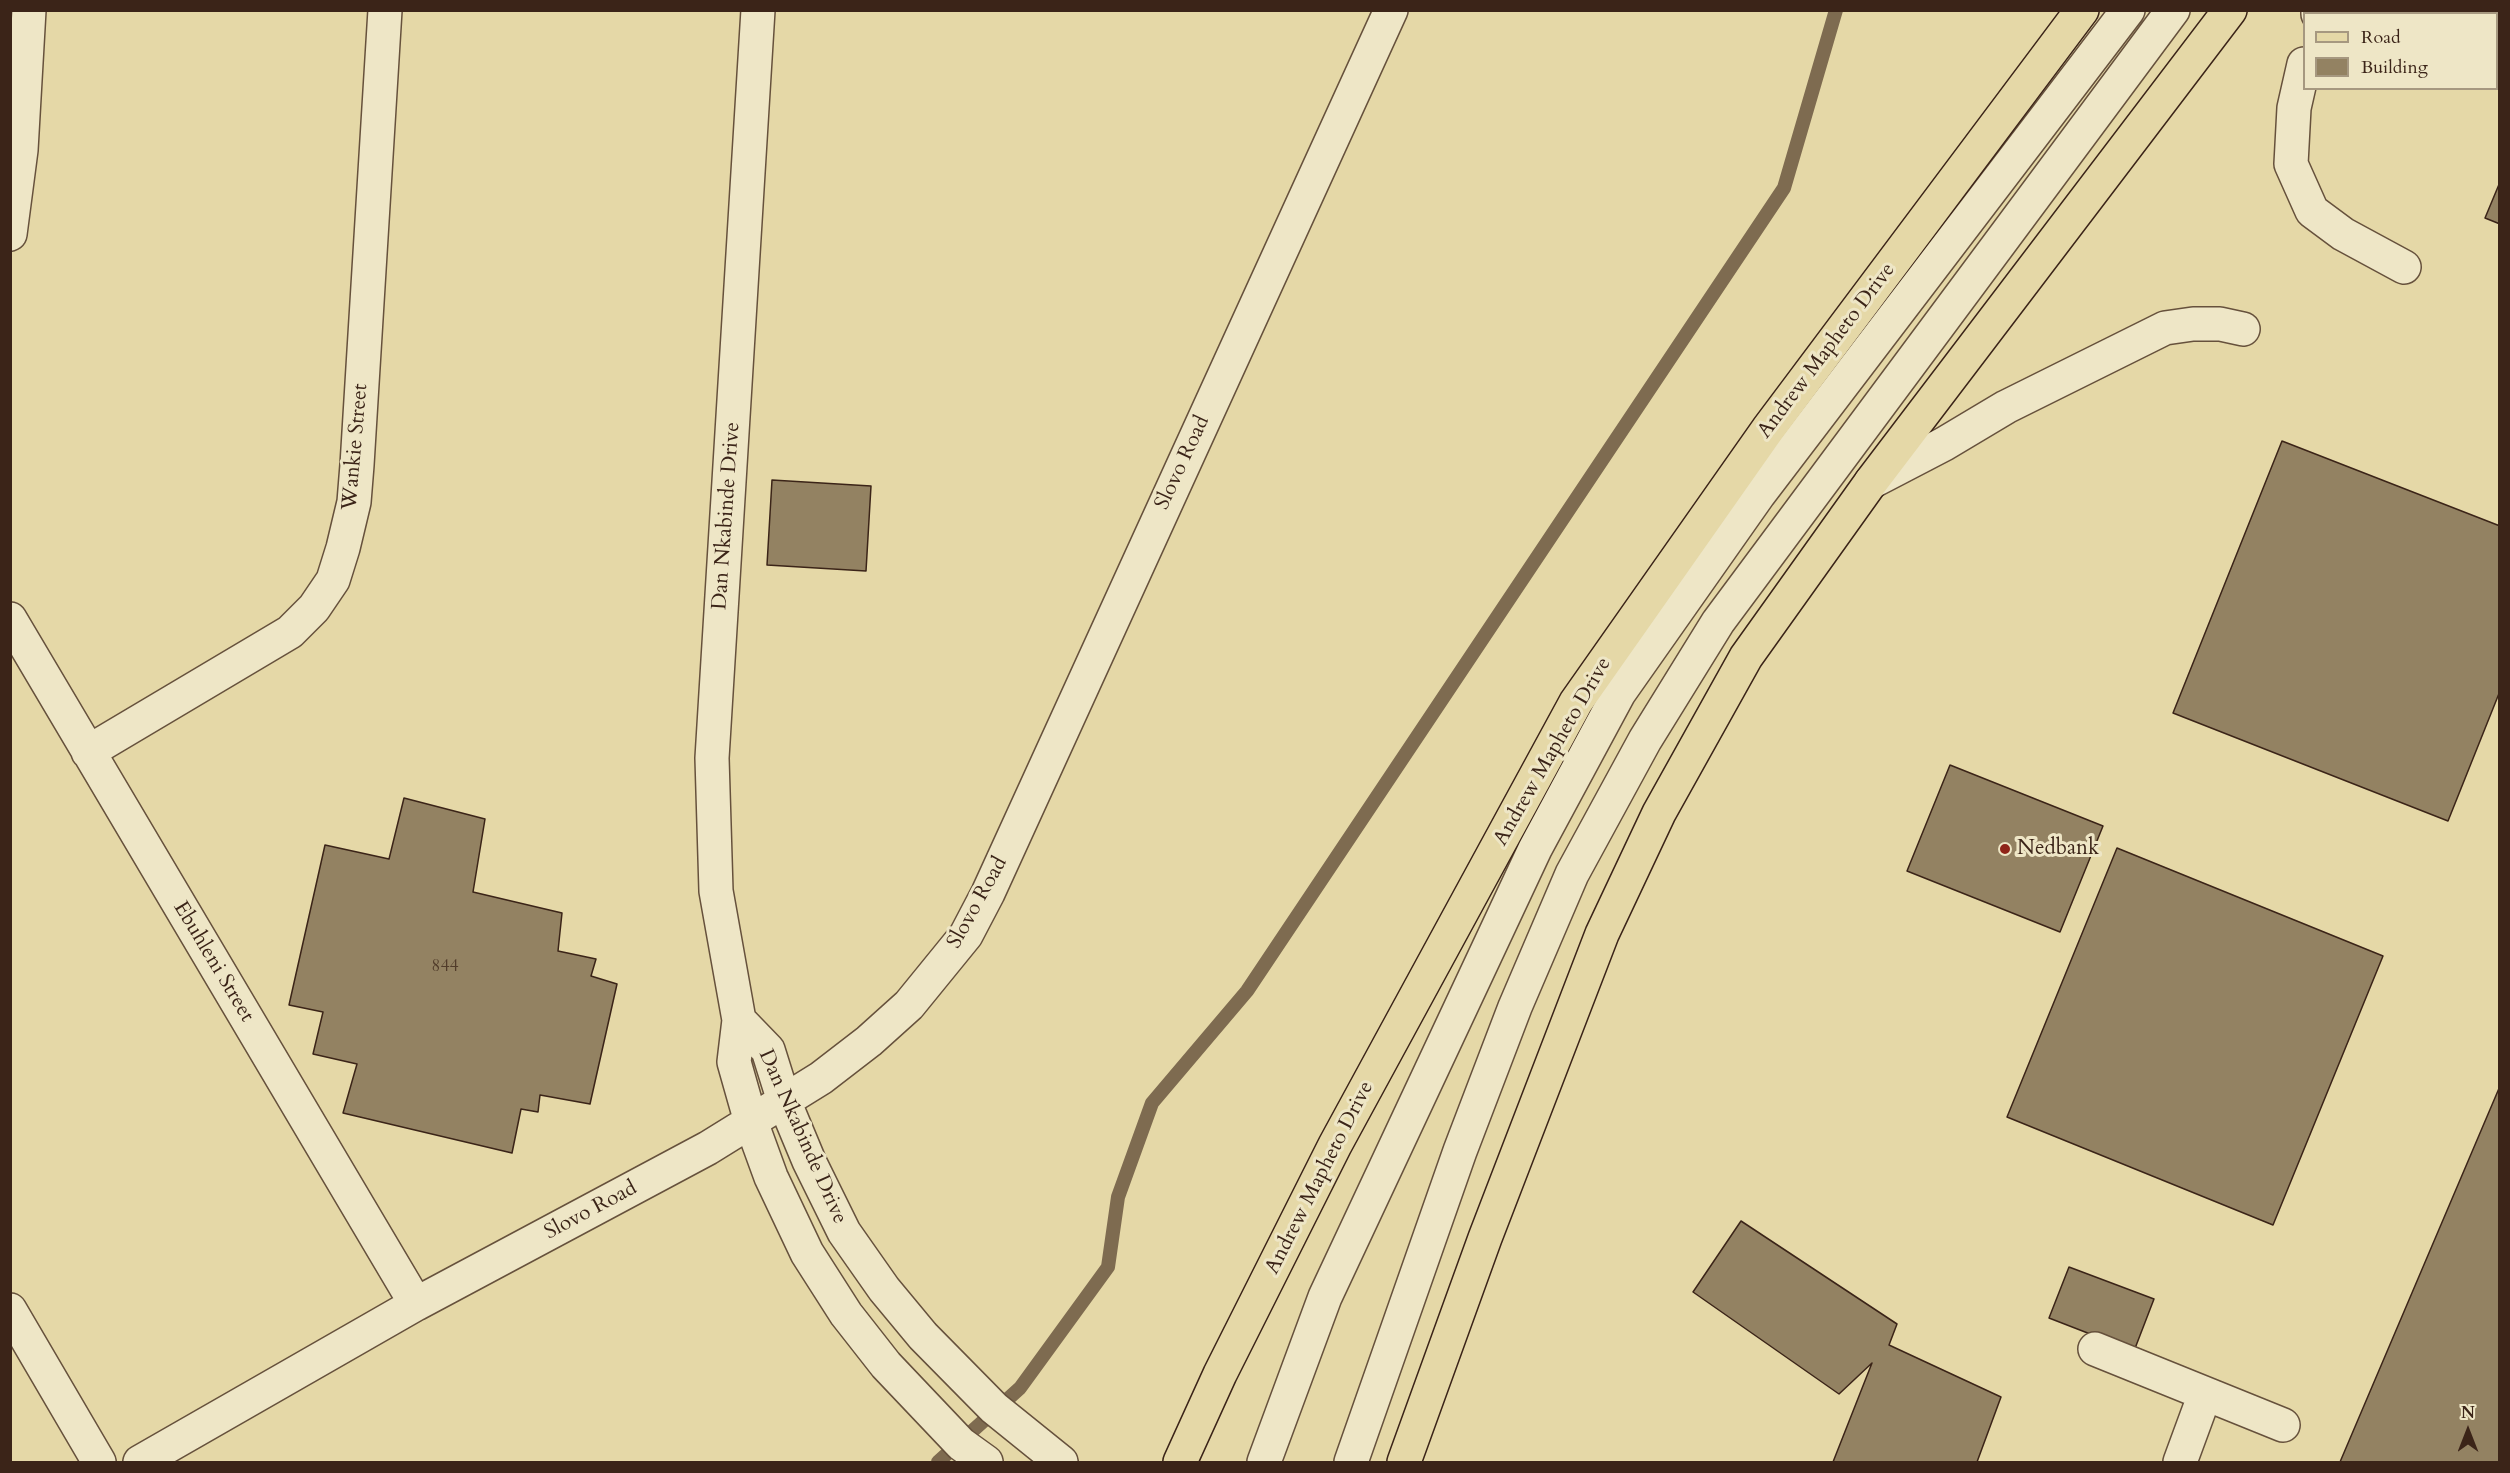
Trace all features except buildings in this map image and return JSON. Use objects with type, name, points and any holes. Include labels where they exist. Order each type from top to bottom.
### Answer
[{"type":"main road","name":"Andrew Mapheto Drive","points":[[1180,1462],[1220,1374],[1335,1145],[1576,702],[1768,429],[2082,10]]},
{"type":"main road","points":[[1404,1462],[1485,1238],[1602,934],[1659,813],[1746,657],[1871,483],[2230,10]]},
{"type":"street","points":[[10,234],[21,150],[28,10]]},
{"type":"street","name":"Wankie Street","points":[[88,752],[290,632],[314,608],[333,580],[354,502],[385,10]]},
{"type":"street","name":"Dan Nkabinde Drive","points":[[758,10],[712,758],[716,891],[739,1020],[734,1062],[751,1122],[771,1178],[807,1253],[846,1314],[885,1365],[961,1444],[986,1462]]},
{"type":"street","name":"Slovo Road","points":[[140,1462],[416,1304],[708,1148],[784,1101],[870,1041],[909,1005],[966,935],[988,893],[1391,10]]},
{"type":"street","points":[[1264,1462],[1325,1296],[1534,849],[1619,693],[1759,494],[2128,10]]},
{"type":"street","points":[[1351,1462],[1460,1150],[1515,1007],[1572,874],[1645,740],[1718,622],[2173,10]]},
{"type":"street","points":[[2303,68],[2294,108],[2291,164],[2312,211],[2343,234],[2404,267]]},
{"type":"street","points":[[1871,483],[1944,444],[2006,407],[2165,328],[2193,324],[2220,324],[2243,329]]},
{"type":"street","name":"Ebuhleni Street","points":[[10,619],[416,1304]]},
{"type":"street","name":"Dan Nkabinde Drive","points":[[739,1020],[768,1050],[784,1101],[809,1161],[844,1232],[884,1289],[923,1336],[994,1408],[1061,1462]]},
{"type":"street","points":[[10,1310],[99,1462]]},
{"type":"street","points":[[2095,1349],[2283,1425]]},
{"type":"street","points":[[2180,1462],[2205,1394]]},
{"type":"waterway","points":[[938,1462],[1020,1388],[1108,1267],[1118,1197],[1152,1103],[1247,991],[1784,188],[1836,10]]},
{"type":"place","name":"Nedbank","points":[[2005,849]]}]
